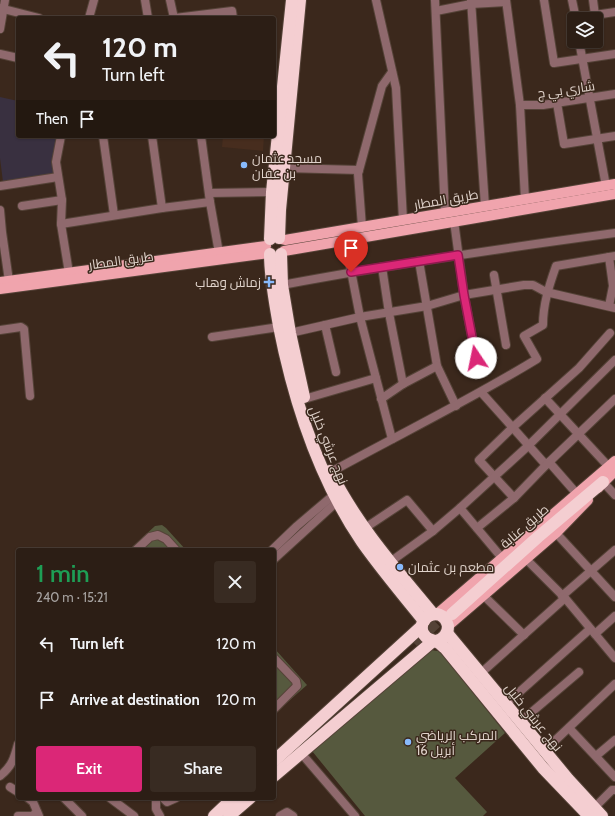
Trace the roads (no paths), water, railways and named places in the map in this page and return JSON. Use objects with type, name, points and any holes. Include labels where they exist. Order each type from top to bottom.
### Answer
[{"type":"highway","name":"نهج عرشي خليل","points":[[276,128],[278,96],[292,0]]},
{"type":"highway","name":"نهج عرشي خليل","points":[[300,0],[280,210],[271,275],[279,327],[286,360],[304,425],[318,459],[362,542],[422,629]]},
{"type":"highway","name":"نهج عرشي خليل","points":[[275,138],[272,192],[275,247],[290,333],[304,399],[331,472],[338,496],[365,528],[390,562],[425,636],[448,652],[543,768],[595,813]]},
{"type":"highway","name":"طريق عنابة","points":[[451,612],[538,537],[600,480]]},
{"type":"highway","name":"نهج عرشي خليل","points":[[422,629],[443,617],[448,629],[481,673],[595,813]]},
{"type":"highway","points":[[422,629],[434,641],[441,639],[448,629]]},
{"type":"highway","points":[[422,629],[434,648],[448,652]]},
{"type":"highway","points":[[276,759],[422,629]]},
{"type":"highway","points":[[276,774],[302,751],[422,629]]},
{"type":"highway","points":[[214,816],[231,800]]},
{"type":"highway","points":[[229,816],[248,800]]},
{"type":"main road","name":"طريق المطار","points":[[275,247],[285,240],[610,185]]},
{"type":"main road","name":"طريق المطار","points":[[5,285],[220,256],[275,247],[345,240],[615,194]]},
{"type":"main road","name":"طريق المطار","points":[[5,285],[69,273],[220,256]]},
{"type":"main road","name":"طريق عنابة","points":[[600,480],[613,466]]},
{"type":"main road","points":[[422,629],[577,494],[600,480]]},
{"type":"main road","points":[[448,629],[483,595],[575,515],[600,480]]},
{"type":"street","points":[[0,30],[2,8],[5,0]]},
{"type":"street","points":[[90,16],[94,0]]},
{"type":"street","points":[[145,0],[148,16]]},
{"type":"street","points":[[170,0],[174,16]]},
{"type":"street","points":[[376,0],[396,88],[402,220]]},
{"type":"street","points":[[435,0],[445,213]]},
{"type":"street","points":[[544,0],[554,63],[615,54]]},
{"type":"street","points":[[572,0],[575,12]]},
{"type":"street","points":[[593,0],[595,12]]},
{"type":"street","points":[[436,11],[471,2],[506,1],[520,105],[524,199]]},
{"type":"street","points":[[471,2],[485,206]]},
{"type":"street","points":[[2,8],[32,16]]},
{"type":"street","points":[[198,16],[232,11],[233,16]]},
{"type":"street","points":[[603,14],[615,12]]},
{"type":"street","points":[[581,48],[597,139],[610,185]]},
{"type":"street","points":[[0,54],[16,58]]},
{"type":"street","points":[[362,227],[358,174],[382,86],[392,72]]},
{"type":"street","name":"شاري بي ج","points":[[520,105],[543,105],[615,94]]},
{"type":"street","points":[[557,103],[564,144],[615,136]]},
{"type":"street","points":[[61,138],[56,162],[62,200],[61,224],[69,273]]},
{"type":"street","points":[[103,138],[114,215]]},
{"type":"street","points":[[152,138],[162,208]]},
{"type":"street","points":[[201,138],[210,202],[220,256]]},
{"type":"street","points":[[284,168],[359,170]]},
{"type":"street","points":[[0,186],[58,177]]},
{"type":"street","points":[[209,193],[272,192]]},
{"type":"street","points":[[22,206],[62,200]]},
{"type":"street","points":[[61,224],[210,202]]},
{"type":"street","points":[[0,210],[5,285]]},
{"type":"street","points":[[454,221],[464,295],[476,358]]},
{"type":"street","points":[[282,285],[419,261],[615,233]]},
{"type":"street","points":[[345,240],[360,318],[392,439]]},
{"type":"street","points":[[290,333],[426,306],[464,295],[524,285],[533,285],[546,292],[612,307],[612,256],[556,266],[546,292],[542,325],[524,336],[537,359],[456,406],[331,472]]},
{"type":"street","points":[[419,261],[437,366],[456,406]]},
{"type":"street","points":[[382,267],[389,313],[403,384]]},
{"type":"street","points":[[494,275],[506,345]]},
{"type":"street","points":[[325,325],[336,372]]},
{"type":"street","points":[[0,330],[20,327],[24,329],[30,396]]},
{"type":"street","points":[[212,337],[279,327]]},
{"type":"street","points":[[514,498],[479,460],[512,428],[579,368],[610,334]]},
{"type":"street","points":[[390,562],[433,531],[460,508],[561,415],[615,360]]},
{"type":"street","points":[[381,399],[403,384],[437,366]]},
{"type":"street","points":[[304,399],[376,378]]},
{"type":"street","points":[[481,392],[528,446],[577,494]]},
{"type":"street","points":[[545,398],[578,434],[613,466]]},
{"type":"street","points":[[477,528],[514,498],[547,463],[615,399]]},
{"type":"street","points":[[600,480],[615,495]]},
{"type":"street","points":[[274,548],[338,496]]},
{"type":"street","points":[[276,557],[338,496]]},
{"type":"street","points":[[365,528],[407,500],[433,531]]},
{"type":"street","points":[[460,508],[502,558]]},
{"type":"street","points":[[556,533],[615,597]]},
{"type":"street","points":[[138,548],[150,537],[158,535],[166,539],[174,548]]},
{"type":"street","points":[[481,673],[615,550]]},
{"type":"street","points":[[526,559],[564,597],[615,658]]},
{"type":"street","points":[[483,595],[524,635]]},
{"type":"street","points":[[506,704],[592,632],[615,616]]},
{"type":"street","points":[[276,660],[296,681],[297,686],[276,707]]},
{"type":"street","points":[[520,722],[579,672]]},
{"type":"street","points":[[544,751],[615,684]]},
{"type":"street","points":[[569,728],[615,776]]},
{"type":"street","points":[[596,756],[615,740]]},
{"type":"street","points":[[0,776],[9,769],[16,750]]},
{"type":"street","points":[[302,751],[350,814]]},
{"type":"street","points":[[10,788],[16,791]]},
{"type":"street","points":[[595,813],[612,790],[615,790]]},
{"type":"street","points":[[18,816],[35,815],[33,802],[30,800]]},
{"type":"street","points":[[66,800],[82,816]]},
{"type":"street","points":[[112,800],[125,813],[134,816]]},
{"type":"street","points":[[156,800],[156,809],[160,816]]},
{"type":"street","points":[[280,816],[287,812],[293,816]]},
{"type":"tunnel","points":[[414,643],[449,610]]},
{"type":"place","name":"مسجد عثمان بن عفان","points":[[244,165]]},
{"type":"place","name":"زماش وهاب","points":[[269,282]]},
{"type":"place","name":"مطعم بن عثمان","points":[[400,567]]},
{"type":"place","name":"المركب الرياضي 16 أبريل","points":[[408,742]]}]
